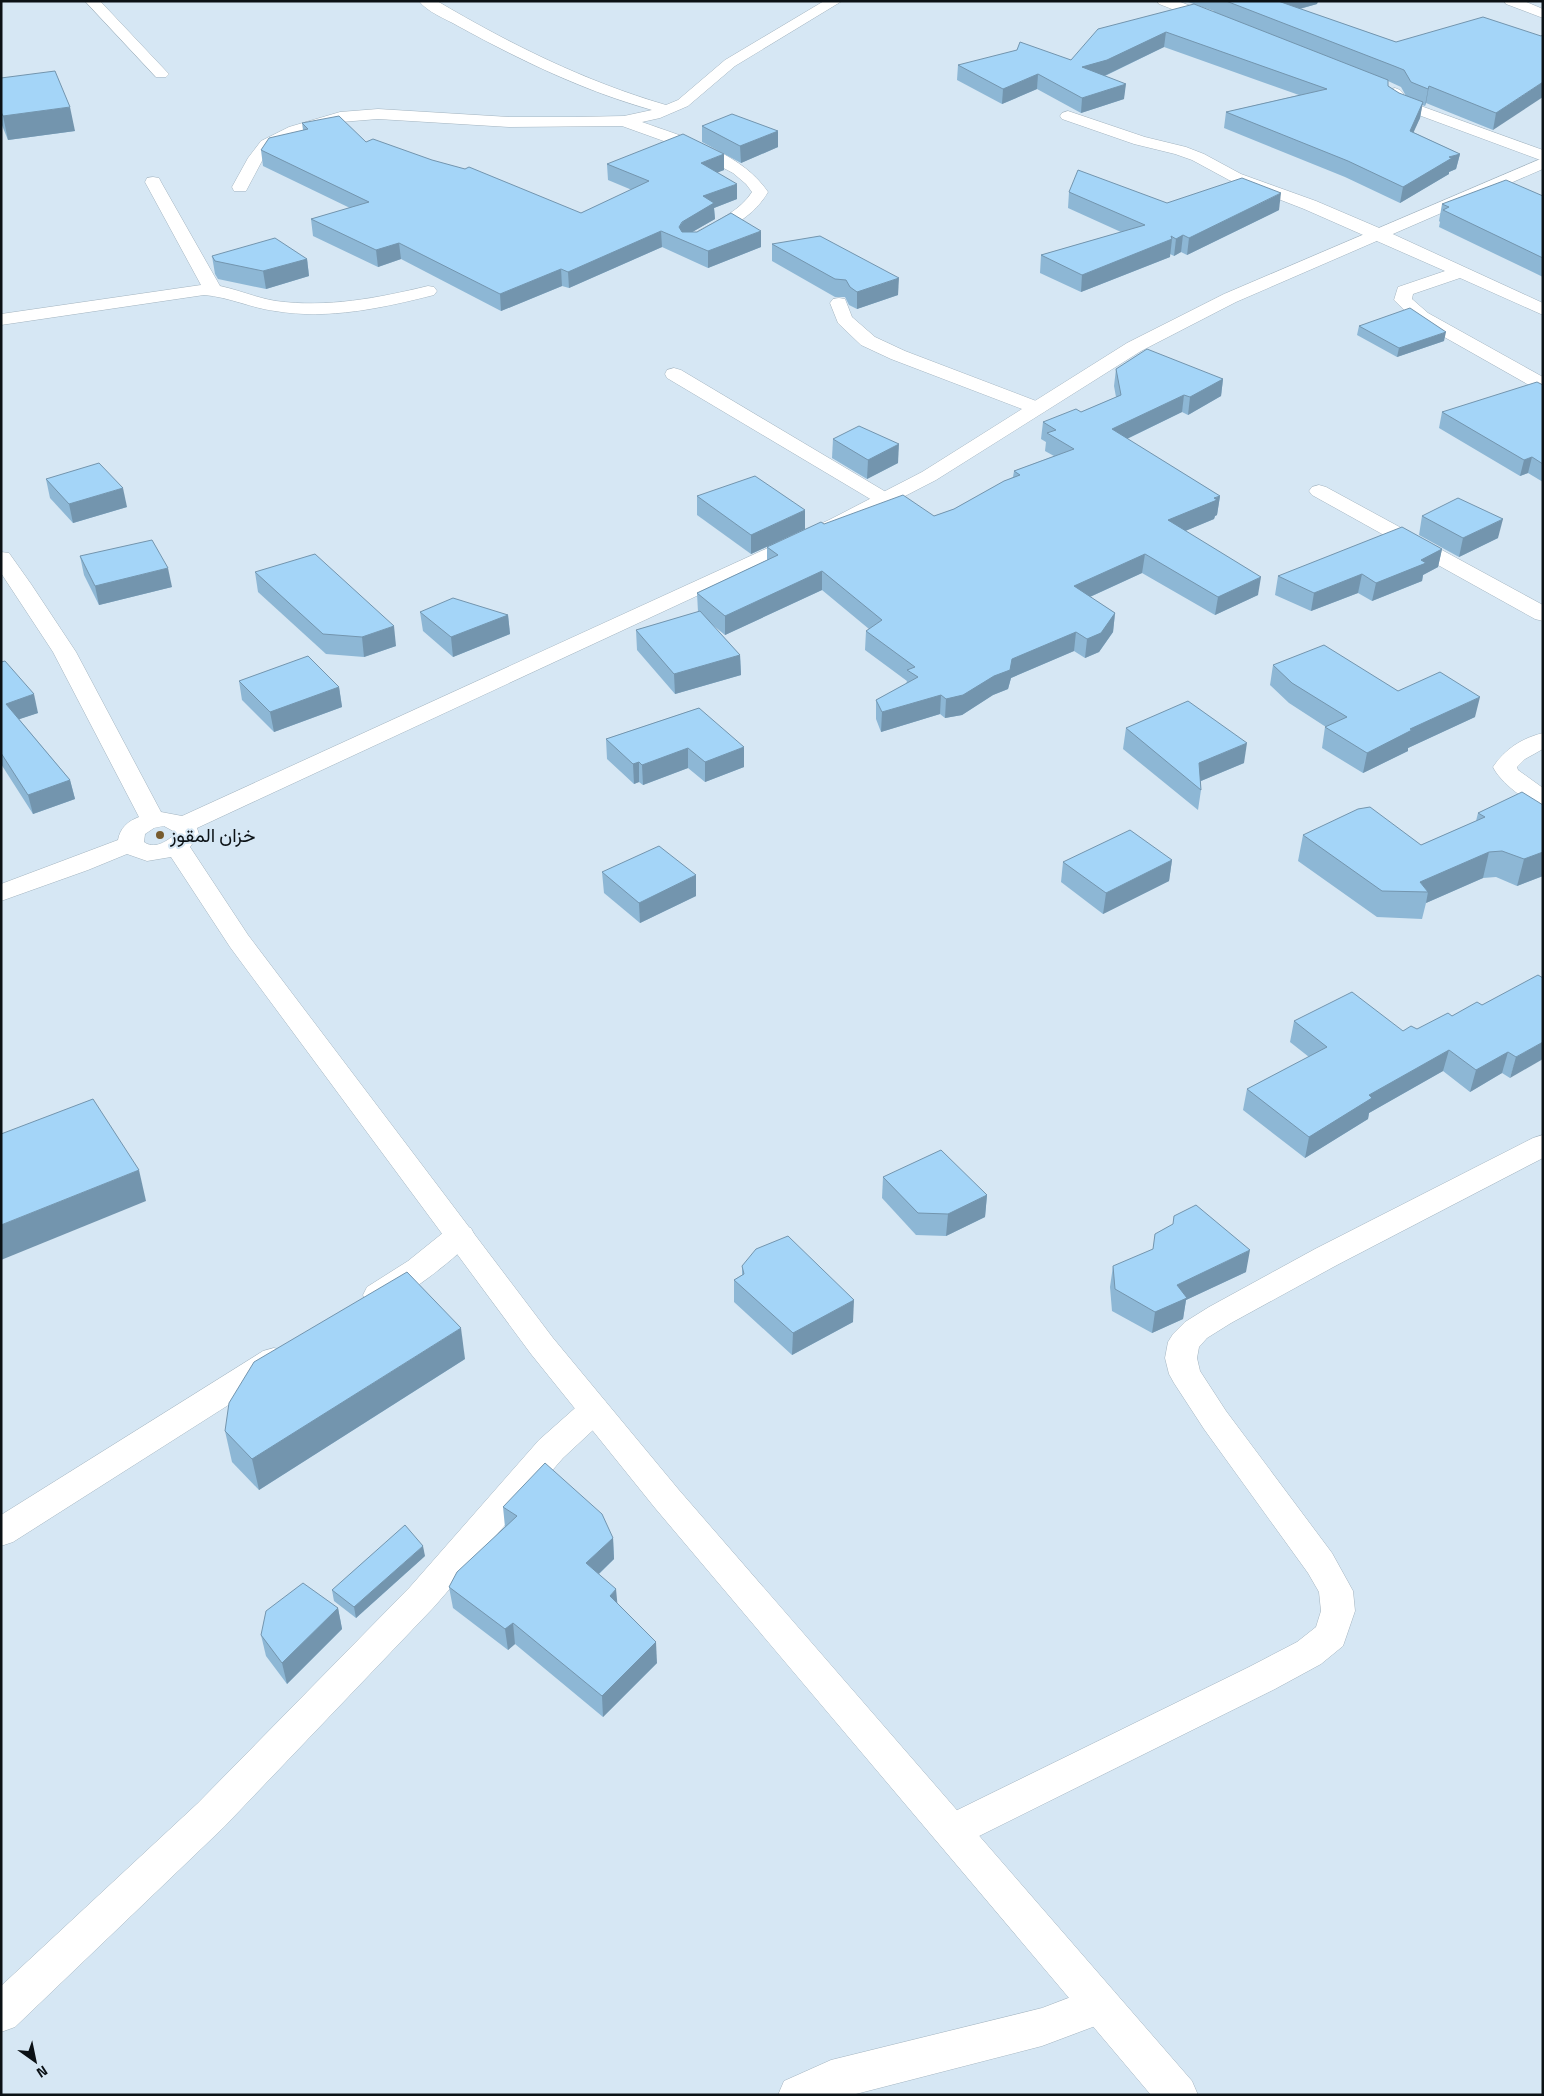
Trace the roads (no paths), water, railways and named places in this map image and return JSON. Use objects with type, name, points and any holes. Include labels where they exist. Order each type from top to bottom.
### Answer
[{"type":"street","points":[[92,1],[161,74]]},
{"type":"street","points":[[426,1],[521,54],[631,99],[668,110]]},
{"type":"street","points":[[240,187],[256,158],[267,144],[303,127],[340,117],[378,114],[509,122],[624,121],[639,119],[668,110],[689,99],[711,77],[730,63],[835,1]]},
{"type":"street","points":[[1164,1],[1228,26]]},
{"type":"street","points":[[1511,1],[1543,14]]},
{"type":"street","points":[[1385,86],[1394,91],[1396,96],[1394,100],[1402,104],[1543,156]]},
{"type":"street","points":[[1068,116],[1140,141],[1180,150],[1198,157],[1235,177],[1310,205],[1378,234],[1458,273],[1543,310]]},
{"type":"street","points":[[624,121],[719,159],[736,168],[758,187],[760,192],[757,200],[742,212],[690,243]]},
{"type":"street","points":[[130,844],[145,853],[157,854],[180,836],[836,524],[929,476],[1117,358],[1182,321],[1543,162]]},
{"type":"street","points":[[153,182],[214,290]]},
{"type":"street","points":[[1458,273],[1404,291],[1403,300],[1422,316],[1543,385]]},
{"type":"street","points":[[1,320],[166,294],[214,290],[273,306],[322,310],[348,308],[428,292]]},
{"type":"street","points":[[839,304],[844,319],[868,341],[898,355],[1037,408]]},
{"type":"street","points":[[674,374],[884,499]]},
{"type":"street","points":[[1320,491],[1543,614]]},
{"type":"street","points":[[1,558],[17,578],[68,660],[153,821]]},
{"type":"street","points":[[1543,740],[1518,753],[1509,760],[1505,767],[1508,774],[1543,800]]},
{"type":"street","points":[[130,844],[130,837],[134,830],[153,821],[164,819],[175,821],[180,836],[239,941],[542,1346],[667,1499],[842,1706],[952,1831],[1178,2095]]},
{"type":"street","points":[[1,893],[79,865],[130,844]]},
{"type":"street","points":[[952,1831],[1262,1678],[1309,1653],[1331,1636],[1338,1611],[1336,1591],[1320,1563],[1215,1420],[1185,1374],[1181,1358],[1184,1342],[1196,1330],[1220,1315],[1326,1257],[1543,1145]]},
{"type":"street","points":[[352,1311],[419,1269],[460,1236]]},
{"type":"street","points":[[1,1532],[294,1348]]},
{"type":"street","points":[[1,2014],[211,1815],[422,1598],[551,1449],[594,1410]]},
{"type":"street","points":[[798,2095],[831,2080],[1042,2027],[1100,2005]]},
{"type":"place","name":"خزان المقوز","points":[[160,835]]}]
